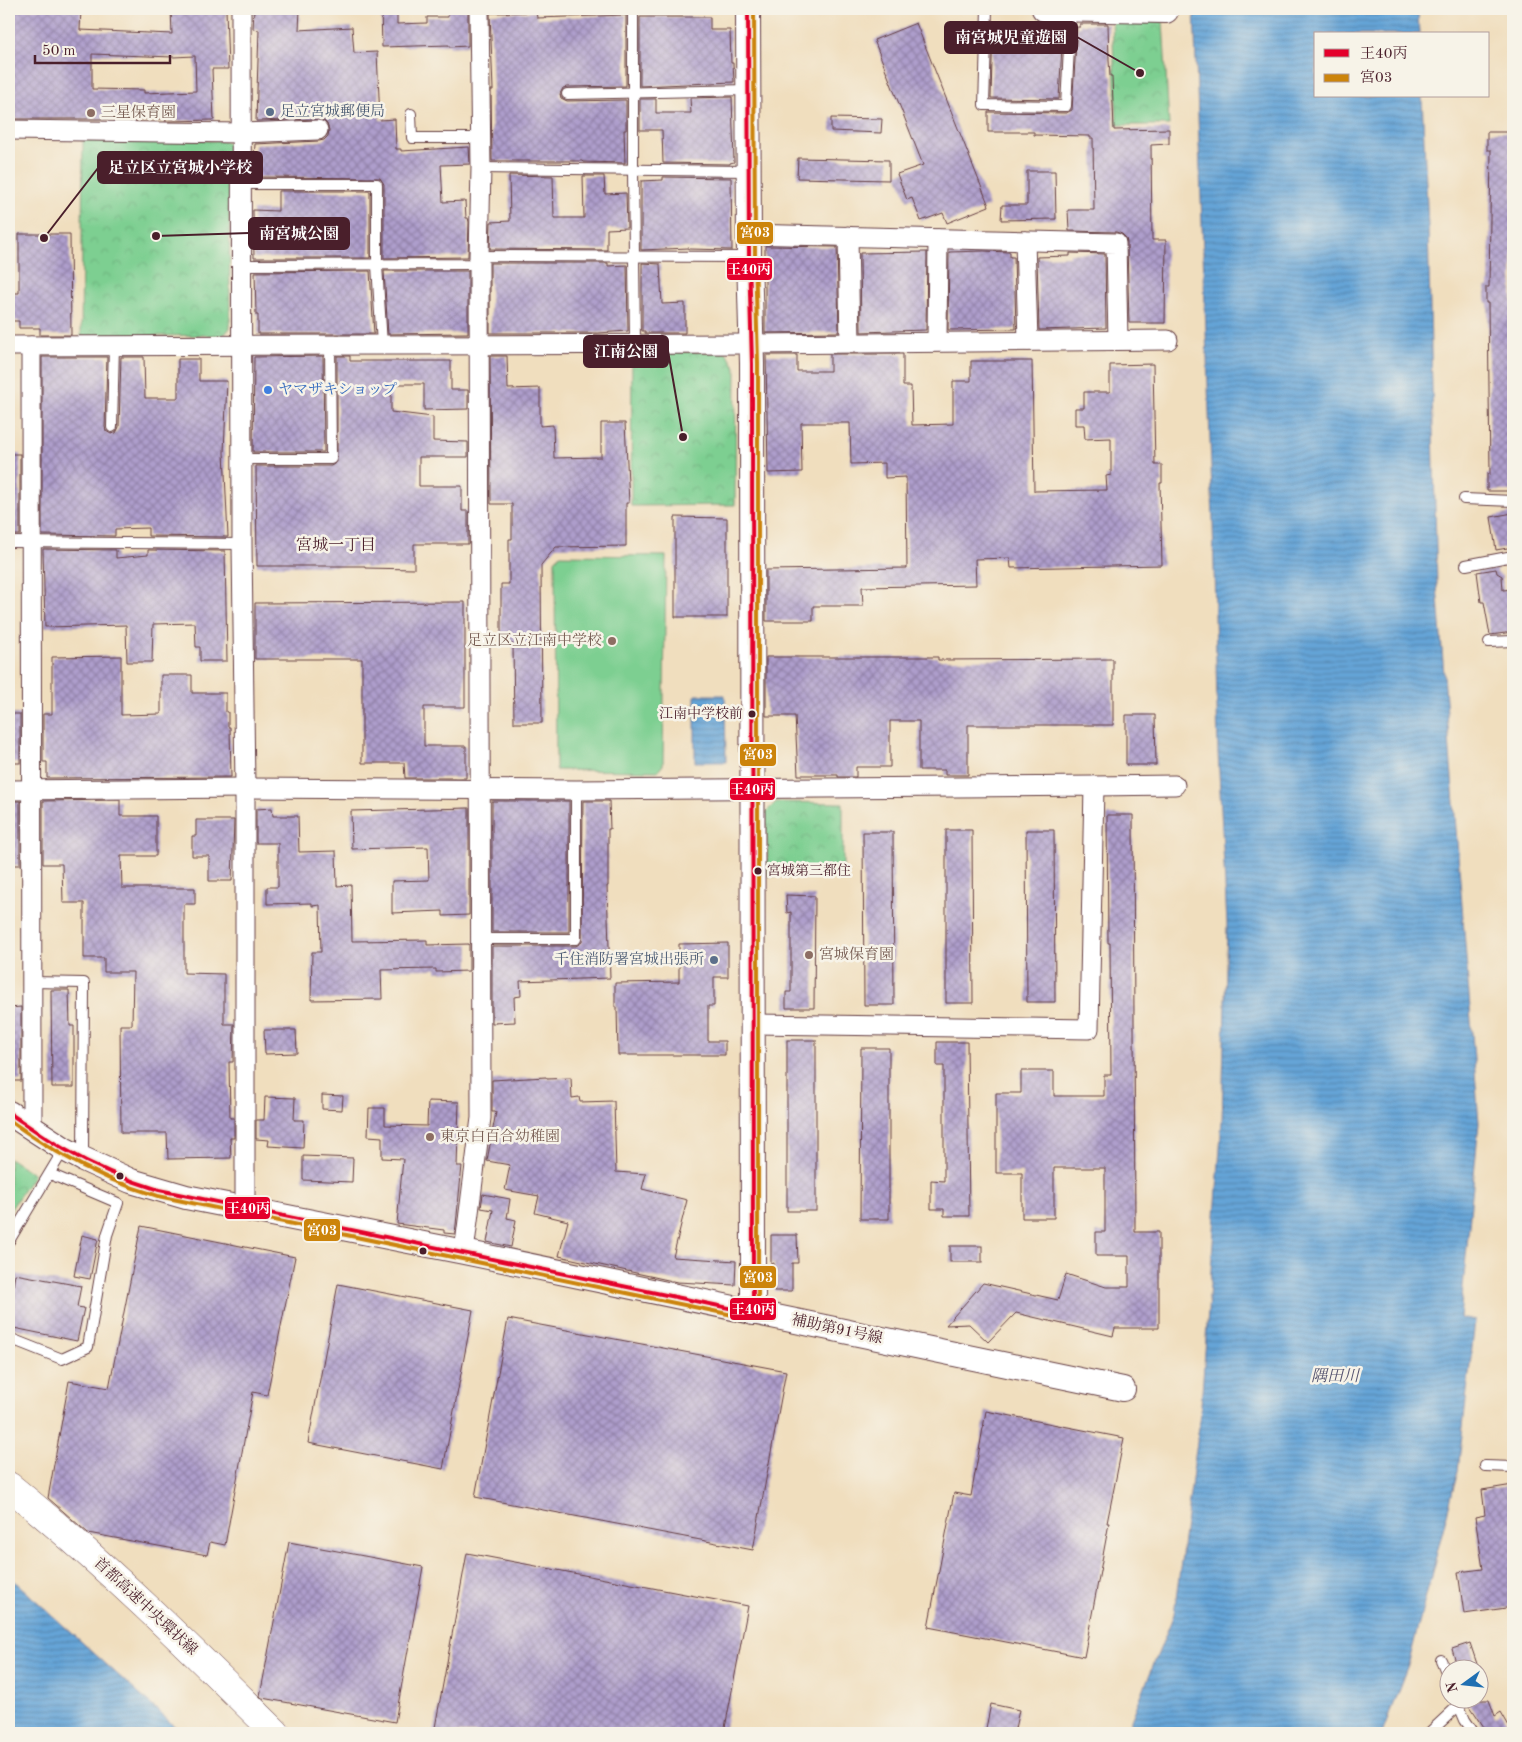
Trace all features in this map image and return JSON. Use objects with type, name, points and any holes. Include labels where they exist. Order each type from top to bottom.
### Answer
[{"type":"highway","name":"首都高速中央環状線","points":[[9,1486],[128,1591],[276,1733]]},
{"type":"highway","name":"首都高速中央環状線","points":[[9,1496],[136,1609],[221,1688],[265,1733]]},
{"type":"street","points":[[241,9],[245,1209]]},
{"type":"street","points":[[464,1252],[481,1118],[479,256],[481,168],[479,9]]},
{"type":"street","points":[[748,9],[748,234],[751,344],[753,1312]]},
{"type":"street","points":[[1044,9],[1166,10]]},
{"type":"street","points":[[9,130],[241,133],[318,130]]},
{"type":"street","points":[[748,234],[1116,243],[1118,340]]},
{"type":"street","points":[[848,236],[850,342]]},
{"type":"street","points":[[937,341],[938,239]]},
{"type":"street","points":[[1025,241],[1028,341]]},
{"type":"street","points":[[9,346],[751,344],[1168,340]]},
{"type":"street","points":[[30,346],[32,1128]]},
{"type":"street","points":[[752,1024],[1089,1029],[1094,786]]},
{"type":"street","points":[[9,790],[245,788],[576,790],[1175,786]]},
{"type":"street","name":"補助第91号線","points":[[9,1113],[74,1154],[138,1183],[186,1196],[1123,1389]]},
{"type":"lane","points":[[633,9],[636,343]]},
{"type":"lane","points":[[986,9],[984,105],[1066,106],[1071,9]]},
{"type":"lane","points":[[567,94],[748,90]]},
{"type":"lane","points":[[411,114],[412,138],[480,138]]},
{"type":"lane","points":[[481,168],[748,171]]},
{"type":"lane","points":[[241,184],[377,184],[377,265],[382,345]]},
{"type":"lane","points":[[241,265],[471,264],[479,256],[749,258]]},
{"type":"lane","points":[[242,458],[331,458],[330,344]]},
{"type":"lane","points":[[112,427],[114,345]]},
{"type":"lane","points":[[1464,499],[1513,501]]},
{"type":"lane","points":[[9,542],[242,544]]},
{"type":"lane","points":[[1466,564],[1513,556]]},
{"type":"lane","points":[[1488,642],[1513,641]]},
{"type":"lane","points":[[481,939],[576,940],[576,790]]},
{"type":"lane","points":[[9,1242],[50,1174],[74,1154],[84,983],[32,982]]},
{"type":"lane","points":[[9,1338],[62,1359],[88,1347],[107,1235],[118,1204],[50,1174]]},
{"type":"lane","points":[[1485,1466],[1513,1467]]},
{"type":"lane","points":[[1429,1733],[1451,1710]]},
{"type":"lane","points":[[1461,1710],[1474,1733]]},
{"type":"green space","points":[[1112,21],[1163,21],[1169,125],[1117,125]]},
{"type":"green space","points":[[83,139],[225,141],[229,144],[230,328],[224,335],[81,337]]},
{"type":"green space","points":[[632,352],[726,352],[736,368],[735,505],[631,506]]},
{"type":"green space","points":[[559,555],[666,556],[663,765],[658,771],[556,770],[555,561]]},
{"type":"green space","points":[[776,802],[843,803],[843,875],[768,876],[766,812]]},
{"type":"green space","points":[[9,1158],[34,1174],[9,1212]]},
{"type":"water","name":"隅田川","points":[[1194,9],[1418,9],[1419,32],[1314,32],[1314,98],[1422,98],[1428,227],[1437,585],[1479,1123],[1460,1318],[1475,1321],[1458,1471],[1409,1662],[1382,1733],[1126,1733],[1174,1614],[1200,1419],[1222,1121],[1227,924],[1218,753],[1213,521]]},
{"type":"water","points":[[695,695],[725,695],[726,762],[695,762]]},
{"type":"water","points":[[9,1576],[182,1733],[9,1733]]},
{"type":"building","points":[[12,9],[81,9],[80,30],[172,34],[171,9],[226,9],[228,69],[212,69],[214,120],[9,119],[9,27],[12,27]],"holes":[[[92,54],[195,56],[196,91],[144,93],[144,90],[92,89]]]},
{"type":"building","points":[[254,9],[300,9],[299,30],[352,27],[354,53],[377,52],[380,120],[395,119],[396,149],[401,149],[401,151],[469,147],[470,164],[441,165],[443,202],[465,201],[466,218],[468,218],[469,222],[468,257],[384,258],[384,184],[380,178],[257,177],[257,157],[254,157],[255,144],[319,141],[324,140],[328,136],[329,130],[323,120],[318,119],[256,121],[259,30],[253,29]]},
{"type":"building","points":[[381,9],[397,9],[397,24],[427,23],[427,17],[448,17],[448,10],[468,10],[468,46],[382,47]]},
{"type":"building","points":[[536,12],[537,18],[626,15],[626,86],[567,87],[563,88],[560,94],[561,98],[567,101],[626,100],[626,130],[624,130],[625,163],[492,161],[491,90],[493,90],[490,13]]},
{"type":"building","points":[[640,17],[710,17],[710,30],[730,30],[731,63],[733,63],[734,82],[640,86]]},
{"type":"building","points":[[916,23],[989,206],[947,223],[943,213],[921,221],[912,198],[907,200],[897,174],[923,165],[874,40]]},
{"type":"building","points":[[993,24],[1027,24],[1027,28],[1063,28],[1059,99],[991,98]]},
{"type":"building","points":[[1080,24],[1108,24],[1114,130],[1169,129],[1169,144],[1151,145],[1152,240],[1166,240],[1165,323],[1129,323],[1127,243],[1126,238],[1122,234],[1116,232],[1069,231],[1068,210],[1094,210],[1093,138],[1090,138],[1090,136],[1034,135],[1034,132],[988,132],[988,112],[1066,113],[1072,110],[1077,27],[1080,27]]},
{"type":"building","points":[[732,97],[734,162],[730,164],[663,163],[662,130],[640,130],[640,99],[656,99],[656,113],[691,113],[690,98]]},
{"type":"building","points":[[831,118],[882,119],[881,133],[831,131]]},
{"type":"building","points":[[1487,132],[1513,132],[1513,491],[1487,491],[1487,474],[1490,474],[1488,303],[1486,303],[1486,287],[1489,287],[1491,150],[1487,150]]},
{"type":"building","points":[[798,158],[889,160],[889,180],[797,178]]},
{"type":"building","points":[[1027,171],[1055,171],[1056,219],[1001,220],[1002,205],[1027,205]]},
{"type":"building","points":[[509,175],[553,176],[554,218],[584,218],[583,176],[604,176],[605,194],[626,193],[627,228],[607,229],[607,250],[490,249],[491,222],[510,221]]},
{"type":"building","points":[[663,177],[731,178],[732,250],[689,248],[641,250],[641,181],[663,180]]},
{"type":"building","points":[[278,191],[370,191],[370,258],[254,258],[253,210],[278,211]]},
{"type":"building","points":[[19,234],[70,234],[71,335],[40,335],[40,328],[19,328],[19,321],[9,321],[9,293],[19,293]]},
{"type":"building","points":[[765,246],[837,247],[839,332],[765,333]]},
{"type":"building","points":[[927,252],[926,330],[861,332],[860,253]]},
{"type":"building","points":[[949,252],[1010,252],[1010,257],[1014,257],[1016,329],[948,330]]},
{"type":"building","points":[[1070,253],[1105,254],[1106,328],[1039,330],[1037,257],[1070,256]]},
{"type":"building","points":[[490,263],[608,263],[608,266],[627,265],[628,331],[598,333],[490,333]]},
{"type":"building","points":[[642,263],[660,264],[662,304],[685,303],[685,333],[645,333],[645,331],[642,331]]},
{"type":"building","points":[[370,271],[374,334],[258,334],[255,272]]},
{"type":"building","points":[[384,271],[468,271],[468,333],[388,334]]},
{"type":"building","points":[[830,354],[903,354],[903,386],[911,386],[912,425],[953,424],[953,381],[971,381],[971,361],[1032,361],[1034,491],[1107,490],[1106,476],[1111,475],[1111,438],[1085,439],[1084,425],[1075,425],[1075,408],[1084,408],[1084,392],[1110,392],[1110,365],[1153,364],[1155,465],[1162,465],[1162,483],[1160,483],[1162,565],[1011,568],[1010,558],[975,559],[976,585],[862,587],[863,606],[813,606],[813,621],[766,621],[766,570],[907,568],[906,477],[885,478],[885,463],[851,464],[850,423],[801,423],[802,472],[768,473],[766,355],[797,355],[797,371],[830,371]]},
{"type":"building","points":[[323,356],[324,452],[253,452],[254,357]]},
{"type":"building","points":[[337,356],[350,356],[350,361],[451,361],[451,390],[468,390],[468,409],[424,410],[424,384],[391,384],[391,412],[433,417],[433,441],[468,442],[468,457],[419,457],[419,486],[462,486],[462,511],[468,511],[468,544],[414,544],[414,569],[365,568],[365,566],[257,566],[256,466],[331,466],[337,462]]},
{"type":"building","points":[[490,356],[507,356],[508,389],[540,388],[540,426],[553,425],[554,458],[601,457],[601,423],[625,423],[629,503],[626,503],[626,546],[556,547],[541,565],[542,723],[514,723],[513,644],[501,644],[501,584],[509,584],[509,539],[512,539],[512,504],[491,504]]},
{"type":"building","points":[[42,357],[107,357],[105,427],[106,431],[111,434],[116,433],[119,427],[121,357],[144,357],[145,398],[178,398],[178,359],[199,359],[199,381],[227,381],[224,452],[228,537],[148,536],[148,528],[115,529],[115,536],[42,535]]},
{"type":"building","points":[[9,454],[20,454],[20,535],[9,535]]},
{"type":"building","points":[[1513,513],[1513,547],[1496,550],[1491,517]]},
{"type":"building","points":[[675,517],[727,518],[727,617],[675,617]]},
{"type":"building","points":[[43,549],[116,550],[116,558],[148,555],[148,550],[225,551],[227,661],[200,661],[200,647],[196,647],[195,623],[153,624],[152,662],[127,662],[126,625],[45,627]]},
{"type":"building","points":[[1496,569],[1497,573],[1502,576],[1503,590],[1513,589],[1513,632],[1490,635],[1484,602],[1481,602],[1477,572]]},
{"type":"building","points":[[465,602],[465,707],[424,707],[424,746],[466,746],[466,778],[405,778],[404,763],[362,763],[362,659],[255,659],[255,603]]},
{"type":"building","points":[[121,656],[121,715],[161,714],[161,675],[192,675],[192,693],[226,693],[226,712],[228,712],[228,727],[230,727],[231,777],[47,778],[47,762],[43,762],[43,714],[52,714],[52,657]]},
{"type":"building","points":[[766,657],[938,657],[938,660],[1113,659],[1113,725],[968,725],[968,775],[945,775],[945,770],[919,770],[919,721],[890,721],[890,767],[856,767],[856,777],[798,775],[795,716],[766,716]]},
{"type":"building","points":[[9,714],[20,714],[20,763],[9,763]]},
{"type":"building","points":[[1126,715],[1155,715],[1156,765],[1126,765]]},
{"type":"building","points":[[120,800],[120,816],[156,816],[156,856],[121,856],[122,888],[195,888],[195,904],[184,904],[184,973],[224,974],[224,1024],[234,1024],[233,1062],[229,1062],[230,1118],[234,1118],[234,1138],[230,1138],[231,1158],[168,1159],[167,1133],[121,1133],[120,1025],[132,1025],[133,972],[104,972],[104,958],[84,958],[84,903],[63,903],[62,864],[43,864],[43,801]]},
{"type":"building","points":[[9,801],[20,801],[20,865],[9,865]]},
{"type":"building","points":[[492,801],[569,801],[569,932],[492,932]]},
{"type":"building","points":[[583,801],[609,801],[610,829],[608,829],[607,886],[610,978],[520,981],[521,996],[514,997],[515,1022],[492,1023],[492,946],[576,946],[582,942]]},
{"type":"building","points":[[272,808],[273,816],[298,816],[299,852],[336,851],[337,886],[351,885],[352,941],[427,940],[427,945],[469,944],[469,971],[436,972],[436,969],[381,970],[382,999],[311,1000],[312,952],[321,952],[320,905],[312,906],[312,903],[267,904],[267,887],[278,887],[278,843],[256,843],[256,809]]},
{"type":"building","points":[[469,808],[469,915],[443,916],[443,911],[392,913],[392,881],[429,880],[428,847],[352,849],[351,811]]},
{"type":"building","points":[[1107,815],[1133,815],[1135,1232],[1159,1232],[1159,1328],[1115,1328],[1113,1336],[1016,1313],[988,1342],[969,1324],[946,1325],[983,1283],[1058,1300],[1066,1274],[1106,1287],[1129,1287],[1129,1256],[1096,1256],[1096,1232],[1105,1232],[1105,1168],[1054,1168],[1054,1218],[1022,1218],[1022,1173],[996,1173],[996,1093],[1021,1093],[1021,1071],[1054,1071],[1054,1096],[1104,1096],[1104,1075],[1111,1075]]},
{"type":"building","points":[[196,820],[234,820],[232,881],[209,881],[209,856],[192,856],[192,836],[196,836]]},
{"type":"building","points":[[946,830],[972,830],[973,1003],[946,1003]]},
{"type":"building","points":[[1026,830],[1054,830],[1055,1002],[1027,1002]]},
{"type":"building","points":[[863,832],[893,832],[894,1005],[864,1005]]},
{"type":"building","points":[[786,895],[815,896],[814,1008],[786,1008],[786,992],[791,992],[791,912],[787,913]]},
{"type":"building","points":[[728,943],[728,977],[714,977],[714,1006],[708,1006],[708,1041],[725,1041],[725,1055],[618,1055],[615,983],[679,982],[679,944]]},
{"type":"building","points":[[51,990],[69,990],[70,1026],[74,1026],[74,1087],[52,1087]]},
{"type":"building","points":[[21,1007],[21,1081],[9,1081],[9,1008]]},
{"type":"building","points":[[264,1030],[296,1030],[297,1053],[265,1054]]},
{"type":"building","points":[[787,1040],[816,1040],[816,1211],[787,1211]]},
{"type":"building","points":[[937,1042],[967,1042],[969,1216],[944,1216],[944,1209],[931,1209],[931,1180],[944,1181],[944,1066],[937,1066]]},
{"type":"building","points":[[861,1048],[889,1048],[889,1219],[860,1219]]},
{"type":"building","points":[[546,1077],[547,1079],[571,1078],[572,1098],[579,1097],[580,1102],[614,1101],[616,1172],[646,1174],[642,1189],[687,1200],[673,1257],[736,1261],[735,1285],[677,1282],[559,1256],[568,1221],[535,1213],[539,1196],[505,1190],[510,1165],[487,1161],[496,1112],[492,1112],[492,1080]]},
{"type":"building","points":[[322,1095],[343,1096],[342,1110],[322,1109]]},
{"type":"building","points":[[265,1097],[295,1098],[294,1120],[304,1120],[303,1148],[268,1146],[269,1140],[256,1139],[256,1120],[264,1120]]},
{"type":"building","points":[[428,1101],[459,1102],[457,1166],[462,1166],[455,1234],[444,1233],[444,1230],[397,1224],[403,1159],[382,1158],[382,1137],[368,1136],[369,1108],[385,1108],[385,1125],[427,1126]]},
{"type":"building","points":[[303,1156],[353,1158],[352,1182],[303,1180]]},
{"type":"building","points":[[483,1194],[510,1199],[507,1218],[516,1220],[511,1247],[487,1242],[493,1210],[481,1208]]},
{"type":"building","points":[[141,1226],[295,1257],[267,1395],[253,1392],[225,1545],[210,1542],[207,1555],[88,1533],[48,1498],[69,1381],[109,1388]]},
{"type":"building","points":[[82,1235],[98,1239],[90,1279],[74,1276]]},
{"type":"building","points":[[771,1235],[797,1235],[798,1263],[792,1263],[792,1291],[774,1291],[774,1263],[771,1264]]},
{"type":"building","points":[[950,1246],[982,1246],[982,1262],[950,1262]]},
{"type":"building","points":[[15,1274],[81,1286],[77,1307],[84,1308],[77,1341],[9,1327],[9,1311]]},
{"type":"building","points":[[338,1284],[473,1310],[443,1469],[308,1443]]},
{"type":"building","points":[[508,1319],[786,1371],[753,1550],[475,1497]]},
{"type":"building","points":[[986,1411],[1124,1438],[1084,1657],[928,1627],[954,1493],[971,1496]]},
{"type":"building","points":[[1513,1485],[1513,1607],[1464,1614],[1458,1572],[1483,1569],[1475,1517],[1485,1515],[1482,1490]]},
{"type":"building","points":[[289,1542],[423,1567],[395,1722],[262,1698],[260,1696]]},
{"type":"building","points":[[467,1553],[748,1606],[724,1733],[434,1733]]},
{"type":"building","points":[[1470,1643],[1476,1660],[1455,1660],[1452,1649]]},
{"type":"building","points":[[1490,1703],[1495,1716],[1501,1712],[1513,1733],[1488,1733],[1473,1710],[1490,1710]]},
{"type":"building","points":[[991,1704],[1019,1710],[1014,1733],[985,1733]]},
{"type":"transit line","name":"王40丙","points":[[9,1113],[57,1145],[86,1161],[122,1177],[159,1190],[753,1313],[752,364],[749,257],[748,9]]},
{"type":"transit line","name":"宮03","points":[[9,1120],[84,1167],[120,1183],[158,1196],[752,1319],[758,1316],[758,364],[755,257],[754,9]]},
{"type":"place","name":"南宮城児童遊園","points":[[1140,73]]},
{"type":"place","name":"足立宮城郵便局","points":[[270,112]]},
{"type":"place","name":"三星保育園","points":[[91,113]]},
{"type":"place","name":"南宮城公園","points":[[156,236]]},
{"type":"place","name":"足立区立宮城小学校","points":[[44,238]]},
{"type":"place","name":"ヤマザキショップ","points":[[268,390]]},
{"type":"place","name":"江南公園","points":[[683,437]]},
{"type":"place","name":"足立区立江南中学校","points":[[612,641]]},
{"type":"place","name":"江南中学校前","points":[[752,714]]},
{"type":"place","name":"宮城第三都住","points":[[758,871]]},
{"type":"place","name":"宮城保育園","points":[[809,955]]},
{"type":"place","name":"千住消防署宮城出張所","points":[[714,960]]},
{"type":"place","name":"東京白百合幼稚園","points":[[430,1137]]},
{"type":"district","name":"宮城一丁目","points":[[336,546]]}]
